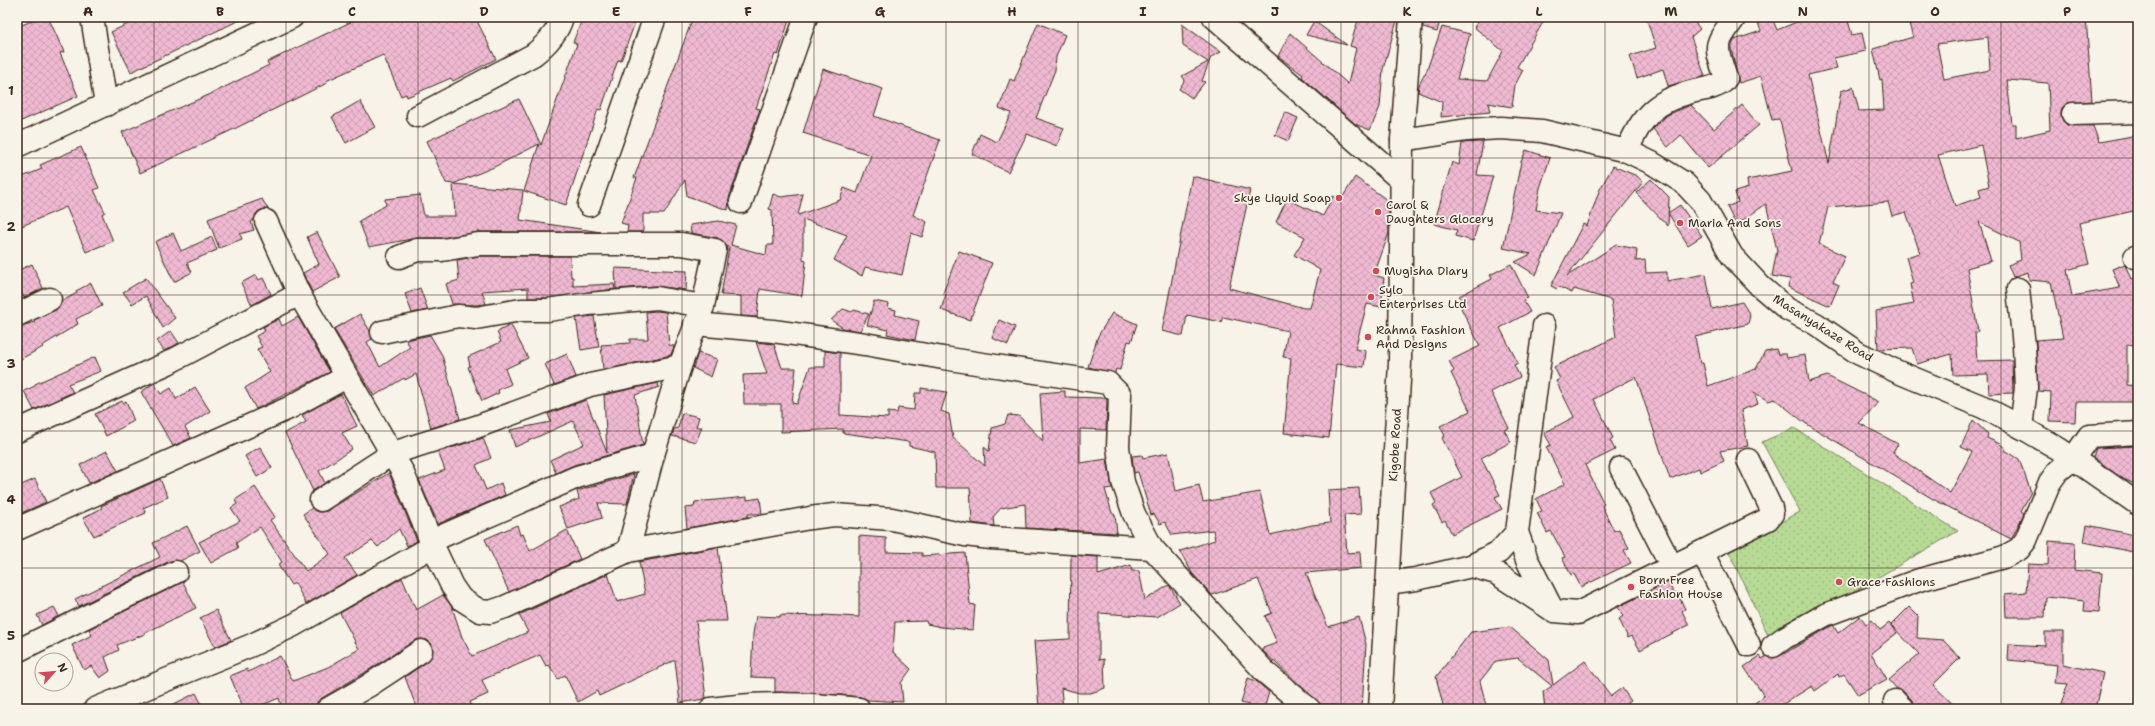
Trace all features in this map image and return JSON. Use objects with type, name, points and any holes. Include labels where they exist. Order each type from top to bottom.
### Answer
[{"type":"street","points":[[92,17],[106,105]]},
{"type":"street","points":[[17,146],[292,17]]},
{"type":"street","points":[[418,116],[533,55],[548,43],[561,23],[562,17]]},
{"type":"street","points":[[590,205],[655,17]]},
{"type":"street","points":[[741,202],[806,17]]},
{"type":"street","points":[[1214,17],[1402,181]]},
{"type":"street","name":"Kigobe Road","points":[[1380,709],[1400,363],[1402,140],[1411,17]]},
{"type":"street","points":[[1627,151],[1637,129],[1652,109],[1674,97],[1724,82],[1726,78],[1718,60],[1717,44],[1736,17]]},
{"type":"street","points":[[2073,114],[2138,112]]},
{"type":"street","name":"Masanyakaze Road","points":[[1402,140],[1444,132],[1501,128],[1542,131],[1627,151],[1664,169],[1684,183],[1700,200],[1736,261],[1760,286],[1787,309],[1816,324],[1858,352],[1898,372],[1983,407],[2021,427],[2073,458],[2138,504]]},
{"type":"street","points":[[266,221],[299,294],[346,377],[393,453],[452,586],[461,599],[480,612],[490,612],[505,607],[628,551],[834,515],[892,519],[965,535],[984,537],[1152,548]]},
{"type":"street","points":[[399,257],[417,250],[442,250],[478,244],[682,244],[715,250],[699,315],[680,366],[653,455],[628,551]]},
{"type":"street","points":[[2018,289],[2024,346],[2026,388],[2021,427]]},
{"type":"street","points":[[17,431],[168,363],[299,294]]},
{"type":"street","points":[[382,332],[458,316],[476,318],[521,310],[548,310],[588,304],[657,298],[699,315],[773,331],[1108,382],[1115,388],[1120,400],[1118,447],[1123,482],[1134,514],[1152,548],[1266,673],[1309,709]]},
{"type":"street","points":[[17,315],[50,299]]},
{"type":"street","points":[[1544,326],[1517,532],[1526,560],[1554,611]]},
{"type":"street","points":[[321,500],[393,453],[476,426],[590,385],[680,366]]},
{"type":"street","points":[[17,529],[289,408],[346,377]]},
{"type":"street","points":[[1773,646],[1784,638],[1825,615],[1919,580],[2004,557],[2019,549],[2026,540],[2050,482],[2058,471],[2073,458],[2089,436],[2138,434]]},
{"type":"street","points":[[95,709],[252,645],[294,625],[432,543],[578,477],[653,455]]},
{"type":"street","points":[[1471,566],[1496,573],[1554,611],[1578,613],[1768,519],[1772,514],[1769,503],[1748,460]]},
{"type":"street","points":[[1621,468],[1672,567]]},
{"type":"street","points":[[1387,584],[1471,566],[1499,552],[1517,532]]},
{"type":"street","points":[[1702,552],[1749,645]]},
{"type":"street","points":[[17,651],[176,572]]},
{"type":"street","points":[[328,709],[368,686],[421,651]]},
{"type":"street","points":[[711,709],[775,702],[815,704],[859,709]]},
{"type":"green space","points":[[1794,428],[1958,531],[1770,640],[1728,550],[1800,512],[1762,442]]},
{"type":"building","points":[[41,17],[48,17],[64,52],[60,53],[78,96],[17,123],[17,27]]},
{"type":"building","points":[[130,17],[246,17],[131,72],[111,32],[132,22]]},
{"type":"building","points":[[361,17],[475,17],[496,59],[453,81],[451,78],[407,97],[406,94],[401,96],[383,55],[326,81],[327,83],[299,97],[140,173],[122,132],[211,94],[269,65],[267,62]]},
{"type":"building","points":[[583,17],[637,17],[621,61],[618,60],[601,110],[598,109],[566,205],[524,191],[539,144],[494,167],[453,184],[446,183],[427,141],[519,99],[541,145],[577,44],[573,42]]},
{"type":"building","points":[[693,17],[790,17],[778,55],[775,54],[756,108],[760,109],[729,198],[728,210],[687,196],[685,180],[664,214],[643,214],[643,232],[627,232],[628,225],[621,223],[637,178],[634,178]]},
{"type":"building","points":[[1359,17],[1398,17],[1383,69],[1380,107],[1370,130],[1355,124],[1302,77],[1303,75],[1278,56],[1290,33],[1348,84],[1356,48],[1350,46]]},
{"type":"building","points":[[1423,17],[1441,17],[1437,32],[1423,28]]},
{"type":"building","points":[[1482,17],[1546,17],[1517,67],[1523,70],[1515,85],[1512,107],[1488,103],[1490,112],[1441,117],[1442,102],[1418,92],[1419,85],[1425,75],[1442,27],[1470,34],[1457,79],[1487,81],[1503,51],[1474,27]]},
{"type":"building","points":[[1646,17],[1691,17],[1700,29],[1691,37],[1705,76],[1668,86],[1663,69],[1637,78],[1630,56],[1656,48]]},
{"type":"building","points":[[1809,17],[1847,17],[1852,35],[1862,33],[1866,51],[1834,58],[1837,68],[1808,75],[1829,164],[1841,91],[1853,87],[1859,111],[1884,110],[1882,79],[1880,80],[1873,49],[1913,37],[1907,17],[2086,17],[2092,101],[2067,103],[2062,108],[2061,115],[2063,121],[2067,125],[2093,126],[2099,142],[2138,135],[2138,210],[2079,223],[2089,264],[2067,270],[2072,296],[2120,288],[2112,269],[2125,264],[2131,279],[2138,278],[2138,344],[2127,345],[2127,385],[2138,386],[2138,402],[2076,402],[2075,422],[2050,421],[2051,392],[2038,391],[2036,340],[2063,338],[2051,282],[2029,280],[2028,272],[2013,277],[2008,265],[2021,260],[2019,242],[1979,222],[1991,261],[1967,268],[1978,331],[1975,332],[1977,361],[2012,360],[2013,393],[1989,394],[1988,374],[1953,375],[1952,354],[1917,364],[1912,348],[1878,349],[1876,311],[1914,304],[1910,284],[1913,283],[1906,257],[1920,253],[1906,212],[1892,216],[1888,202],[1828,207],[1819,244],[1845,256],[1833,282],[1839,285],[1830,306],[1788,287],[1790,279],[1772,276],[1777,250],[1766,204],[1736,225],[1727,207],[1738,202],[1735,192],[1748,188],[1747,180],[1792,171],[1781,125],[1779,119],[1772,120],[1761,76],[1739,83],[1731,48],[1734,40],[1761,31],[1758,23],[1772,18],[1777,30]],"holes":[[[1988,37],[1990,70],[1944,79],[1937,44]],[[2007,80],[2048,83],[2050,130],[2016,138],[2016,124],[2012,124]],[[1981,145],[1989,186],[1979,189],[1981,197],[1955,206],[1938,155]]]},
{"type":"building","points":[[1314,21],[1347,45],[1306,35]]},
{"type":"building","points":[[1038,23],[1065,35],[1056,57],[1055,70],[1036,118],[1064,128],[1057,146],[1027,134],[1008,172],[972,154],[980,134],[997,142],[1011,113],[999,108],[1010,79],[1014,81]]},
{"type":"building","points":[[1182,24],[1221,52],[1211,57],[1202,81],[1205,82],[1192,98],[1179,89],[1185,80],[1182,76],[1208,62],[1183,46]]},
{"type":"building","points":[[823,69],[883,89],[874,116],[940,140],[913,215],[927,222],[922,237],[911,233],[902,275],[865,267],[862,276],[834,260],[847,235],[803,219],[803,260],[806,261],[802,296],[760,289],[757,317],[741,316],[741,296],[721,295],[729,248],[718,238],[691,233],[690,225],[719,221],[736,225],[731,245],[766,255],[767,245],[773,245],[772,210],[769,209],[773,194],[781,197],[803,194],[798,215],[840,200],[844,188],[857,193],[871,155],[803,133]]},
{"type":"building","points":[[360,101],[375,127],[346,143],[332,117]]},
{"type":"building","points":[[1691,105],[1714,129],[1742,105],[1759,125],[1708,168],[1681,135],[1668,147],[1653,129],[1667,115]]},
{"type":"building","points":[[1285,112],[1298,118],[1288,141],[1275,135]]},
{"type":"building","points":[[1483,142],[1477,175],[1493,176],[1473,241],[1455,236],[1457,230],[1434,224],[1452,162],[1459,165],[1462,143]]},
{"type":"building","points":[[81,147],[99,188],[94,190],[105,212],[102,214],[113,241],[86,252],[66,207],[17,228],[17,179],[42,169],[40,165]]},
{"type":"building","points":[[1526,150],[1550,158],[1540,188],[1536,210],[1561,213],[1536,275],[1515,262],[1531,254],[1503,248],[1521,162]]},
{"type":"building","points":[[1613,166],[1637,176],[1643,182],[1567,276],[1616,245],[1637,249],[1636,261],[1645,260],[1646,273],[1667,272],[1667,281],[1706,274],[1712,309],[1742,302],[1750,315],[1748,324],[1695,337],[1700,363],[1703,363],[1708,386],[1756,369],[1765,351],[1776,349],[1778,354],[1786,354],[1787,358],[1805,355],[1809,382],[1827,376],[1879,402],[1859,423],[1898,444],[1893,453],[1950,493],[1972,452],[1961,447],[1973,420],[1988,434],[1987,438],[2000,444],[2005,448],[2005,450],[2019,459],[2031,492],[2021,511],[2024,513],[2011,539],[1933,499],[1805,423],[1775,399],[1768,401],[1754,392],[1758,404],[1741,410],[1748,446],[1720,451],[1724,461],[1700,472],[1699,468],[1670,479],[1636,377],[1594,399],[1613,438],[1610,440],[1615,450],[1585,465],[1604,504],[1602,506],[1614,531],[1619,529],[1629,548],[1624,550],[1631,563],[1581,587],[1574,574],[1571,575],[1562,558],[1565,557],[1551,531],[1547,533],[1537,513],[1542,511],[1536,499],[1565,484],[1546,447],[1551,445],[1544,433],[1574,417],[1556,381],[1560,379],[1554,367],[1616,337],[1611,300],[1574,289],[1572,293],[1559,287],[1557,289],[1551,286],[1583,224],[1587,226],[1599,191]]},
{"type":"building","points":[[1192,176],[1250,190],[1229,288],[1304,308],[1310,308],[1320,270],[1294,255],[1305,237],[1276,222],[1287,199],[1323,216],[1333,196],[1341,200],[1355,177],[1387,200],[1389,208],[1389,233],[1374,275],[1384,278],[1381,307],[1367,304],[1355,349],[1366,351],[1364,367],[1336,364],[1329,438],[1284,433],[1291,358],[1283,357],[1288,331],[1223,317],[1221,322],[1187,315],[1183,336],[1162,331]]},
{"type":"building","points":[[1651,179],[1669,197],[1668,226],[1636,193]]},
{"type":"building","points":[[453,184],[523,190],[520,220],[601,232],[478,232],[441,238],[417,238],[369,247],[359,221],[386,205],[385,199],[420,195],[424,216],[455,216]]},
{"type":"building","points":[[262,199],[268,209],[261,210],[256,214],[254,220],[251,222],[254,230],[240,234],[242,239],[219,248],[208,219]]},
{"type":"building","points":[[1680,205],[1702,236],[1688,245],[1668,213]]},
{"type":"building","points":[[317,232],[340,277],[312,292],[303,273],[319,264],[307,237]]},
{"type":"building","points":[[173,233],[181,251],[212,237],[217,250],[187,263],[192,272],[174,282],[155,242]]},
{"type":"building","points":[[959,251],[992,263],[970,320],[941,310],[946,294],[943,293]]},
{"type":"building","points":[[479,256],[570,256],[573,286],[614,284],[615,289],[547,298],[528,298],[528,288],[482,291],[486,304],[452,304],[446,284],[459,280],[457,260]]},
{"type":"building","points":[[32,264],[43,288],[24,298],[17,283],[17,271]]},
{"type":"building","points":[[1511,264],[1528,298],[1523,300],[1530,312],[1500,328],[1518,363],[1514,365],[1520,377],[1491,392],[1509,428],[1504,430],[1511,442],[1481,458],[1500,495],[1495,497],[1502,509],[1452,534],[1445,520],[1442,522],[1433,505],[1436,503],[1431,493],[1462,477],[1442,438],[1445,436],[1440,426],[1470,411],[1451,373],[1454,371],[1449,361],[1480,346],[1461,308],[1464,306],[1459,296],[1492,279],[1490,275]]},
{"type":"building","points":[[615,268],[687,271],[686,290],[656,286],[616,289]]},
{"type":"building","points":[[256,275],[259,280],[263,278],[271,294],[252,305],[241,283]]},
{"type":"building","points":[[146,278],[175,318],[163,328],[146,296],[132,304],[123,292]]},
{"type":"building","points":[[91,283],[102,306],[76,319],[78,324],[42,346],[43,347],[17,361],[17,327],[35,322],[34,320],[56,310],[62,301]]},
{"type":"building","points":[[420,288],[428,310],[412,313],[405,294]]},
{"type":"building","points":[[874,301],[889,304],[888,308],[896,310],[895,315],[919,321],[915,340],[887,334],[888,330],[867,325]]},
{"type":"building","points":[[843,309],[852,312],[854,310],[869,314],[860,331],[843,328],[831,320]]},
{"type":"building","points":[[646,312],[666,312],[669,345],[674,346],[671,355],[603,370],[601,345],[630,343],[630,339],[648,339]]},
{"type":"building","points":[[1112,313],[1137,324],[1131,342],[1128,341],[1120,370],[1116,369],[1115,373],[1088,367],[1098,336]]},
{"type":"building","points":[[360,314],[370,331],[372,339],[367,342],[380,367],[410,347],[406,340],[430,335],[442,355],[460,419],[431,428],[416,374],[405,380],[404,378],[374,396],[334,329]]},
{"type":"building","points":[[594,316],[599,347],[581,350],[576,318]]},
{"type":"building","points":[[298,317],[330,372],[256,409],[245,388],[270,372],[257,349],[262,347],[256,336],[265,331],[263,327],[279,319],[282,326]]},
{"type":"building","points":[[999,320],[1015,327],[1008,345],[992,338]]},
{"type":"building","points":[[511,325],[528,358],[505,369],[511,384],[498,390],[499,393],[482,401],[468,367],[470,366],[468,357],[501,342],[497,332]]},
{"type":"building","points":[[171,331],[179,343],[164,351],[157,341]]},
{"type":"building","points":[[756,342],[774,344],[782,368],[796,368],[792,403],[797,404],[810,367],[825,367],[825,351],[840,353],[840,415],[888,418],[888,412],[897,413],[898,408],[914,410],[915,393],[921,393],[921,388],[947,392],[941,411],[949,414],[953,438],[985,466],[984,447],[989,451],[992,428],[1005,424],[1008,415],[1019,416],[1043,441],[1040,393],[1065,391],[1065,397],[1105,398],[1107,400],[1106,430],[1080,429],[1080,463],[1107,459],[1112,488],[1105,489],[1112,513],[1115,515],[1117,533],[1026,528],[1025,504],[1001,508],[993,517],[994,526],[972,523],[970,488],[936,488],[935,452],[909,446],[909,442],[843,433],[843,429],[781,432],[781,404],[744,404],[743,375],[767,374]]},
{"type":"building","points":[[698,353],[717,359],[711,377],[693,368]]},
{"type":"building","points":[[567,354],[576,377],[554,385],[545,364]]},
{"type":"building","points":[[95,357],[101,371],[68,384],[73,392],[34,410],[24,391],[35,386],[35,384]]},
{"type":"building","points":[[154,383],[161,394],[171,388],[176,399],[195,387],[210,411],[185,427],[191,438],[173,446],[141,392]]},
{"type":"building","points":[[658,383],[659,387],[635,395],[643,445],[574,465],[556,473],[550,460],[584,444],[573,421],[515,447],[510,430],[551,422],[548,414],[586,400],[607,453],[604,395]]},
{"type":"building","points":[[341,394],[357,426],[342,433],[352,449],[319,471],[325,483],[313,491],[285,433],[306,422],[302,415]]},
{"type":"building","points":[[122,401],[123,403],[126,401],[134,421],[106,436],[95,414]]},
{"type":"building","points":[[682,413],[699,417],[696,427],[702,427],[696,442],[672,436],[674,429],[678,428]]},
{"type":"building","points":[[483,438],[491,458],[476,465],[486,490],[501,483],[505,495],[438,524],[419,480],[445,470],[438,452]]},
{"type":"building","points":[[2138,446],[2138,485],[2123,479],[2093,457],[2096,448]]},
{"type":"building","points":[[260,447],[272,468],[257,477],[245,456]]},
{"type":"building","points":[[107,451],[118,471],[89,483],[80,465]]},
{"type":"building","points":[[1168,453],[1176,491],[1199,485],[1203,502],[1260,492],[1270,535],[1312,525],[1330,523],[1328,490],[1359,488],[1361,514],[1344,515],[1347,553],[1360,552],[1361,568],[1306,573],[1328,627],[1359,617],[1366,644],[1362,709],[1334,709],[1334,705],[1320,704],[1263,651],[1263,648],[1277,643],[1265,616],[1272,613],[1258,579],[1212,595],[1192,573],[1180,551],[1215,540],[1213,530],[1172,535],[1165,522],[1160,524],[1154,514],[1151,515],[1138,472],[1134,473],[1132,456],[1142,455],[1143,458]]},
{"type":"building","points":[[389,473],[417,541],[407,546],[399,529],[378,547],[372,541],[345,558],[357,575],[306,604],[295,583],[291,585],[278,565],[282,562],[260,527],[236,543],[238,548],[211,563],[199,542],[240,521],[231,508],[237,504],[235,500],[255,487],[275,517],[270,520],[306,571],[330,554],[303,514],[312,508],[321,512],[327,511]]},
{"type":"building","points":[[634,474],[627,504],[598,503],[602,518],[568,529],[559,507],[579,499],[577,491]]},
{"type":"building","points":[[35,479],[46,502],[17,515],[17,487]]},
{"type":"building","points":[[160,479],[168,497],[143,508],[146,513],[94,536],[83,518],[102,508],[101,506]]},
{"type":"building","points":[[747,497],[747,500],[760,498],[762,514],[748,514],[748,517],[687,528],[685,508],[694,507],[695,502]]},
{"type":"building","points":[[517,525],[520,535],[523,534],[530,551],[567,530],[580,559],[509,592],[485,539]]},
{"type":"building","points":[[2087,525],[2130,534],[2138,540],[2138,553],[2084,542]]},
{"type":"building","points":[[187,526],[200,551],[180,561],[170,561],[79,606],[75,599],[160,557],[153,543]]},
{"type":"building","points":[[859,536],[886,538],[886,552],[922,553],[922,556],[965,553],[970,604],[975,605],[973,630],[941,627],[927,624],[926,621],[895,622],[893,652],[911,669],[901,683],[903,702],[868,700],[860,697],[841,695],[775,692],[775,678],[751,677],[753,634],[756,616],[824,616],[823,615],[859,617]]},
{"type":"building","points":[[2049,541],[2075,543],[2074,570],[2102,573],[2099,612],[2084,611],[2085,601],[2046,597],[2045,617],[2006,617],[2005,594],[2026,592],[2028,564],[2048,565]]},
{"type":"building","points":[[718,547],[727,621],[696,621],[706,698],[704,699],[680,703],[675,660],[599,696],[597,691],[578,702],[565,675],[558,679],[549,665],[546,666],[540,655],[482,680],[488,694],[470,702],[472,709],[417,709],[405,677],[428,661],[432,656],[432,644],[427,640],[421,639],[414,641],[322,698],[317,702],[316,709],[282,709],[279,698],[253,709],[244,709],[230,676],[247,669],[248,672],[280,656],[293,681],[328,667],[359,649],[340,613],[402,578],[416,610],[443,595],[452,607],[462,637],[472,656],[528,632],[519,615],[608,574],[617,602],[645,594],[639,562]]},
{"type":"building","points":[[1071,555],[1098,557],[1098,575],[1131,565],[1132,571],[1139,571],[1145,600],[1169,585],[1180,603],[1157,617],[1099,613],[1099,660],[1104,659],[1105,688],[1091,693],[1079,693],[1061,688],[1063,709],[1039,709],[1034,641],[1070,639]]},
{"type":"building","points":[[183,582],[196,608],[145,634],[117,645],[119,650],[105,657],[110,671],[100,678],[91,666],[84,670],[72,645],[92,635],[89,629]]},
{"type":"building","points":[[1668,582],[1674,594],[1677,592],[1685,609],[1682,611],[1689,625],[1640,650],[1632,636],[1628,638],[1619,619],[1623,616],[1618,607]]},
{"type":"building","points":[[54,607],[59,616],[42,625],[37,615]]},
{"type":"building","points":[[1909,607],[1918,616],[1917,638],[1943,640],[1960,658],[1933,685],[1958,709],[1915,709],[1912,700],[1904,692],[1897,689],[1889,680],[1919,654],[1891,625]]},
{"type":"building","points":[[216,610],[231,640],[215,647],[200,618]]},
{"type":"building","points":[[1860,616],[1866,624],[1872,620],[1880,630],[1889,623],[1897,633],[1871,653],[1887,679],[1858,695],[1844,674],[1839,677],[1838,674],[1815,691],[1812,686],[1775,709],[1747,709],[1764,696],[1744,667],[1760,656],[1762,659],[1767,656],[1774,658],[1780,656],[1833,625],[1838,633]]},
{"type":"building","points":[[1510,627],[1549,660],[1553,685],[1585,661],[1611,696],[1622,688],[1631,701],[1620,708],[1621,709],[1545,709],[1543,692],[1552,686],[1518,658],[1496,661],[1480,681],[1487,709],[1444,709],[1436,677],[1471,632]]},
{"type":"building","points":[[2045,632],[2063,632],[2063,664],[2103,673],[2095,709],[2059,709],[2068,684],[2055,683],[2057,665],[2008,660],[2009,644],[2045,646]]},
{"type":"building","points":[[1248,678],[1256,681],[1269,692],[1264,709],[1241,703]]},
{"type":"building","points":[[196,693],[204,709],[164,709]]},
{"type":"place","name":"Skye Liquid Soap","points":[[1339,198]]},
{"type":"place","name":"Carol & Daughters Glocery","points":[[1378,212]]},
{"type":"place","name":"Maria And Sons","points":[[1680,223]]},
{"type":"place","name":"Mugisha Diary","points":[[1376,271]]},
{"type":"place","name":"Sylo Enterprises Ltd","points":[[1371,297]]},
{"type":"place","name":"Rahma Fashion And Designs","points":[[1368,337]]},
{"type":"place","name":"Grace Fashions","points":[[1839,582]]},
{"type":"place","name":"Born Free Fashion House","points":[[1631,587]]}]
